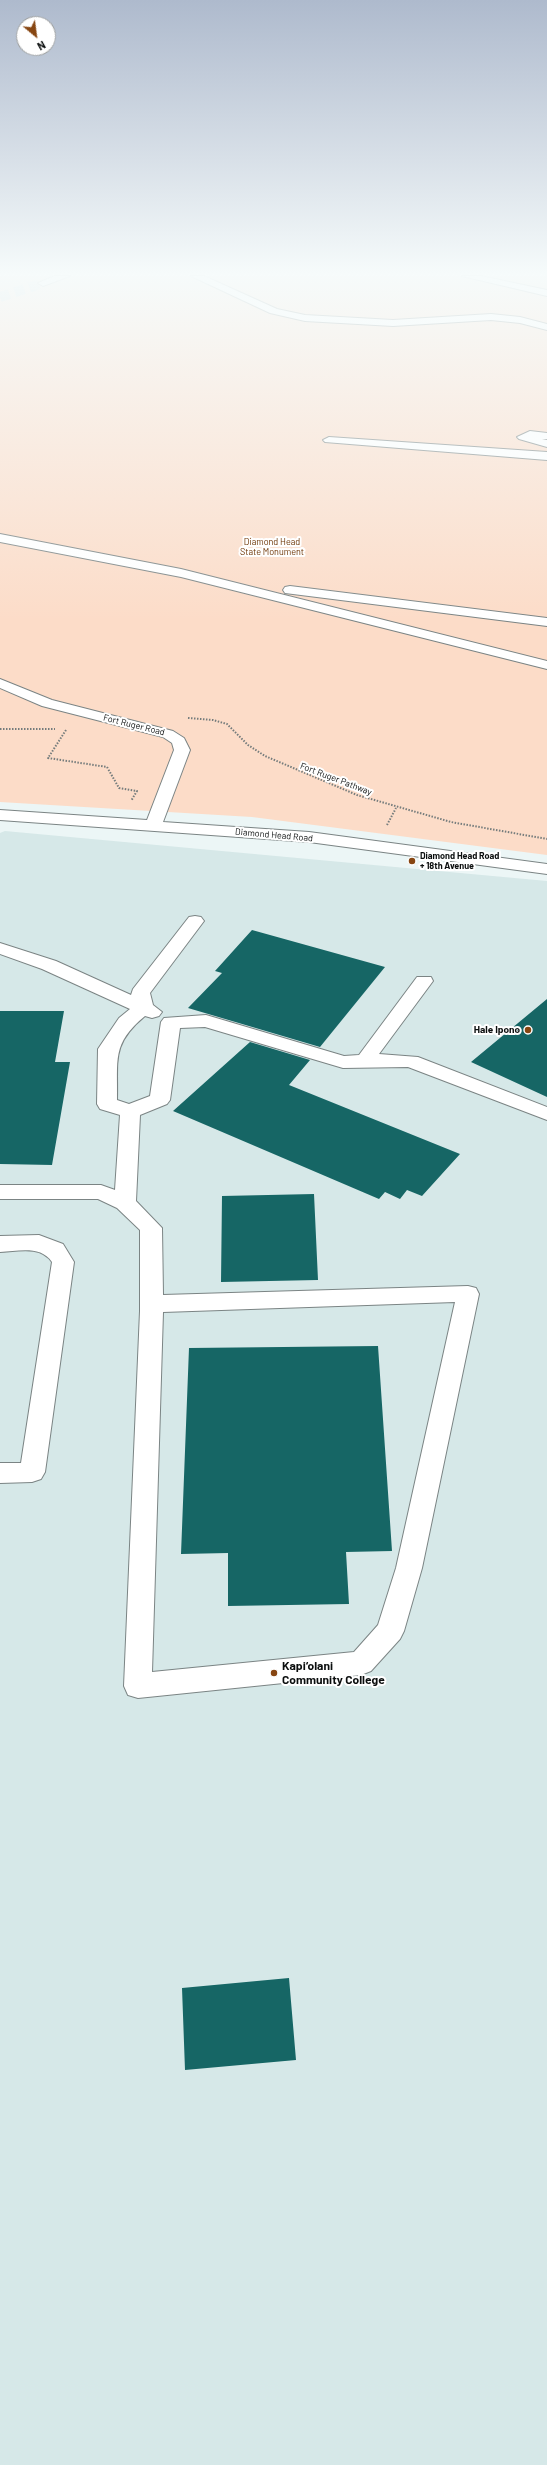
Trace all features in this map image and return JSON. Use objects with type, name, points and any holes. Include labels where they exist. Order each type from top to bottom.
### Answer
[{"type":"street","points":[[547,436],[530,434],[523,437],[547,444]]},
{"type":"street","points":[[329,440],[547,456]]},
{"type":"street","points":[[0,538],[235,586],[547,665]]},
{"type":"street","points":[[235,586],[333,593],[547,622]]},
{"type":"street","name":"Fort Ruger Road","points":[[0,683],[47,703],[168,734],[179,741],[182,750],[161,810],[153,827]]},
{"type":"street","name":"Diamond Head Road","points":[[0,815],[309,837],[547,870]]},
{"type":"street","points":[[144,1007],[140,993],[195,921]]},
{"type":"street","points":[[0,948],[22,954],[144,1007],[171,1022],[206,1021],[343,1062],[365,1060],[411,1061],[547,1114]]},
{"type":"street","points":[[365,1060],[424,981]]},
{"type":"street","points":[[144,1007],[126,1022],[108,1049],[107,1104],[130,1111],[160,1100],[171,1022]]},
{"type":"street","points":[[125,1203],[130,1111]]},
{"type":"street","points":[[0,1192],[101,1192],[125,1203],[151,1228],[152,1304],[138,1686],[361,1663],[390,1631],[409,1568],[468,1294],[152,1304]]},
{"type":"street","points":[[0,1244],[39,1243],[55,1249],[63,1262],[32,1472],[0,1473]]},
{"type":"path","name":"Fort Ruger Pathway","points":[[187,718],[225,723],[233,728],[254,749],[284,765],[330,785],[396,808],[483,829],[547,839]]},
{"type":"path","points":[[66,730],[48,758],[107,767],[119,788],[137,791],[127,807],[161,810]]},
{"type":"path","points":[[386,827],[396,808]]},
{"type":"shaded area","name":"Kapi‘olani Community College","points":[[5,831],[547,881],[547,2465],[0,2465],[0,833]]},
{"type":"green space","name":"Diamond Head State Monument","points":[[0,391],[547,391],[547,855],[252,817],[0,802]]},
{"type":"building","points":[[252,930],[385,967],[320,1047],[188,1008],[222,973],[215,971]]},
{"type":"building","name":"Hale Ipono","points":[[547,999],[547,1097],[471,1062]]},
{"type":"building","points":[[0,1011],[64,1011],[55,1062],[70,1062],[52,1165],[0,1164]]},
{"type":"building","points":[[250,1042],[310,1060],[289,1085],[460,1154],[422,1196],[407,1190],[400,1199],[385,1192],[379,1199],[173,1111]]},
{"type":"building","points":[[314,1194],[318,1280],[221,1282],[222,1196]]},
{"type":"building","points":[[378,1346],[392,1551],[346,1552],[349,1604],[228,1606],[228,1553],[181,1554],[189,1348]]},
{"type":"building","points":[[289,1978],[296,2060],[185,2070],[182,1988]]},
{"type":"place","name":"Diamond Head Road + 18th Avenue","points":[[412,861]]},
{"type":"place","name":"Hale Ipono","points":[[528,1030]]},
{"type":"place","name":"Kapi‘olani Community College","points":[[274,1673]]}]
